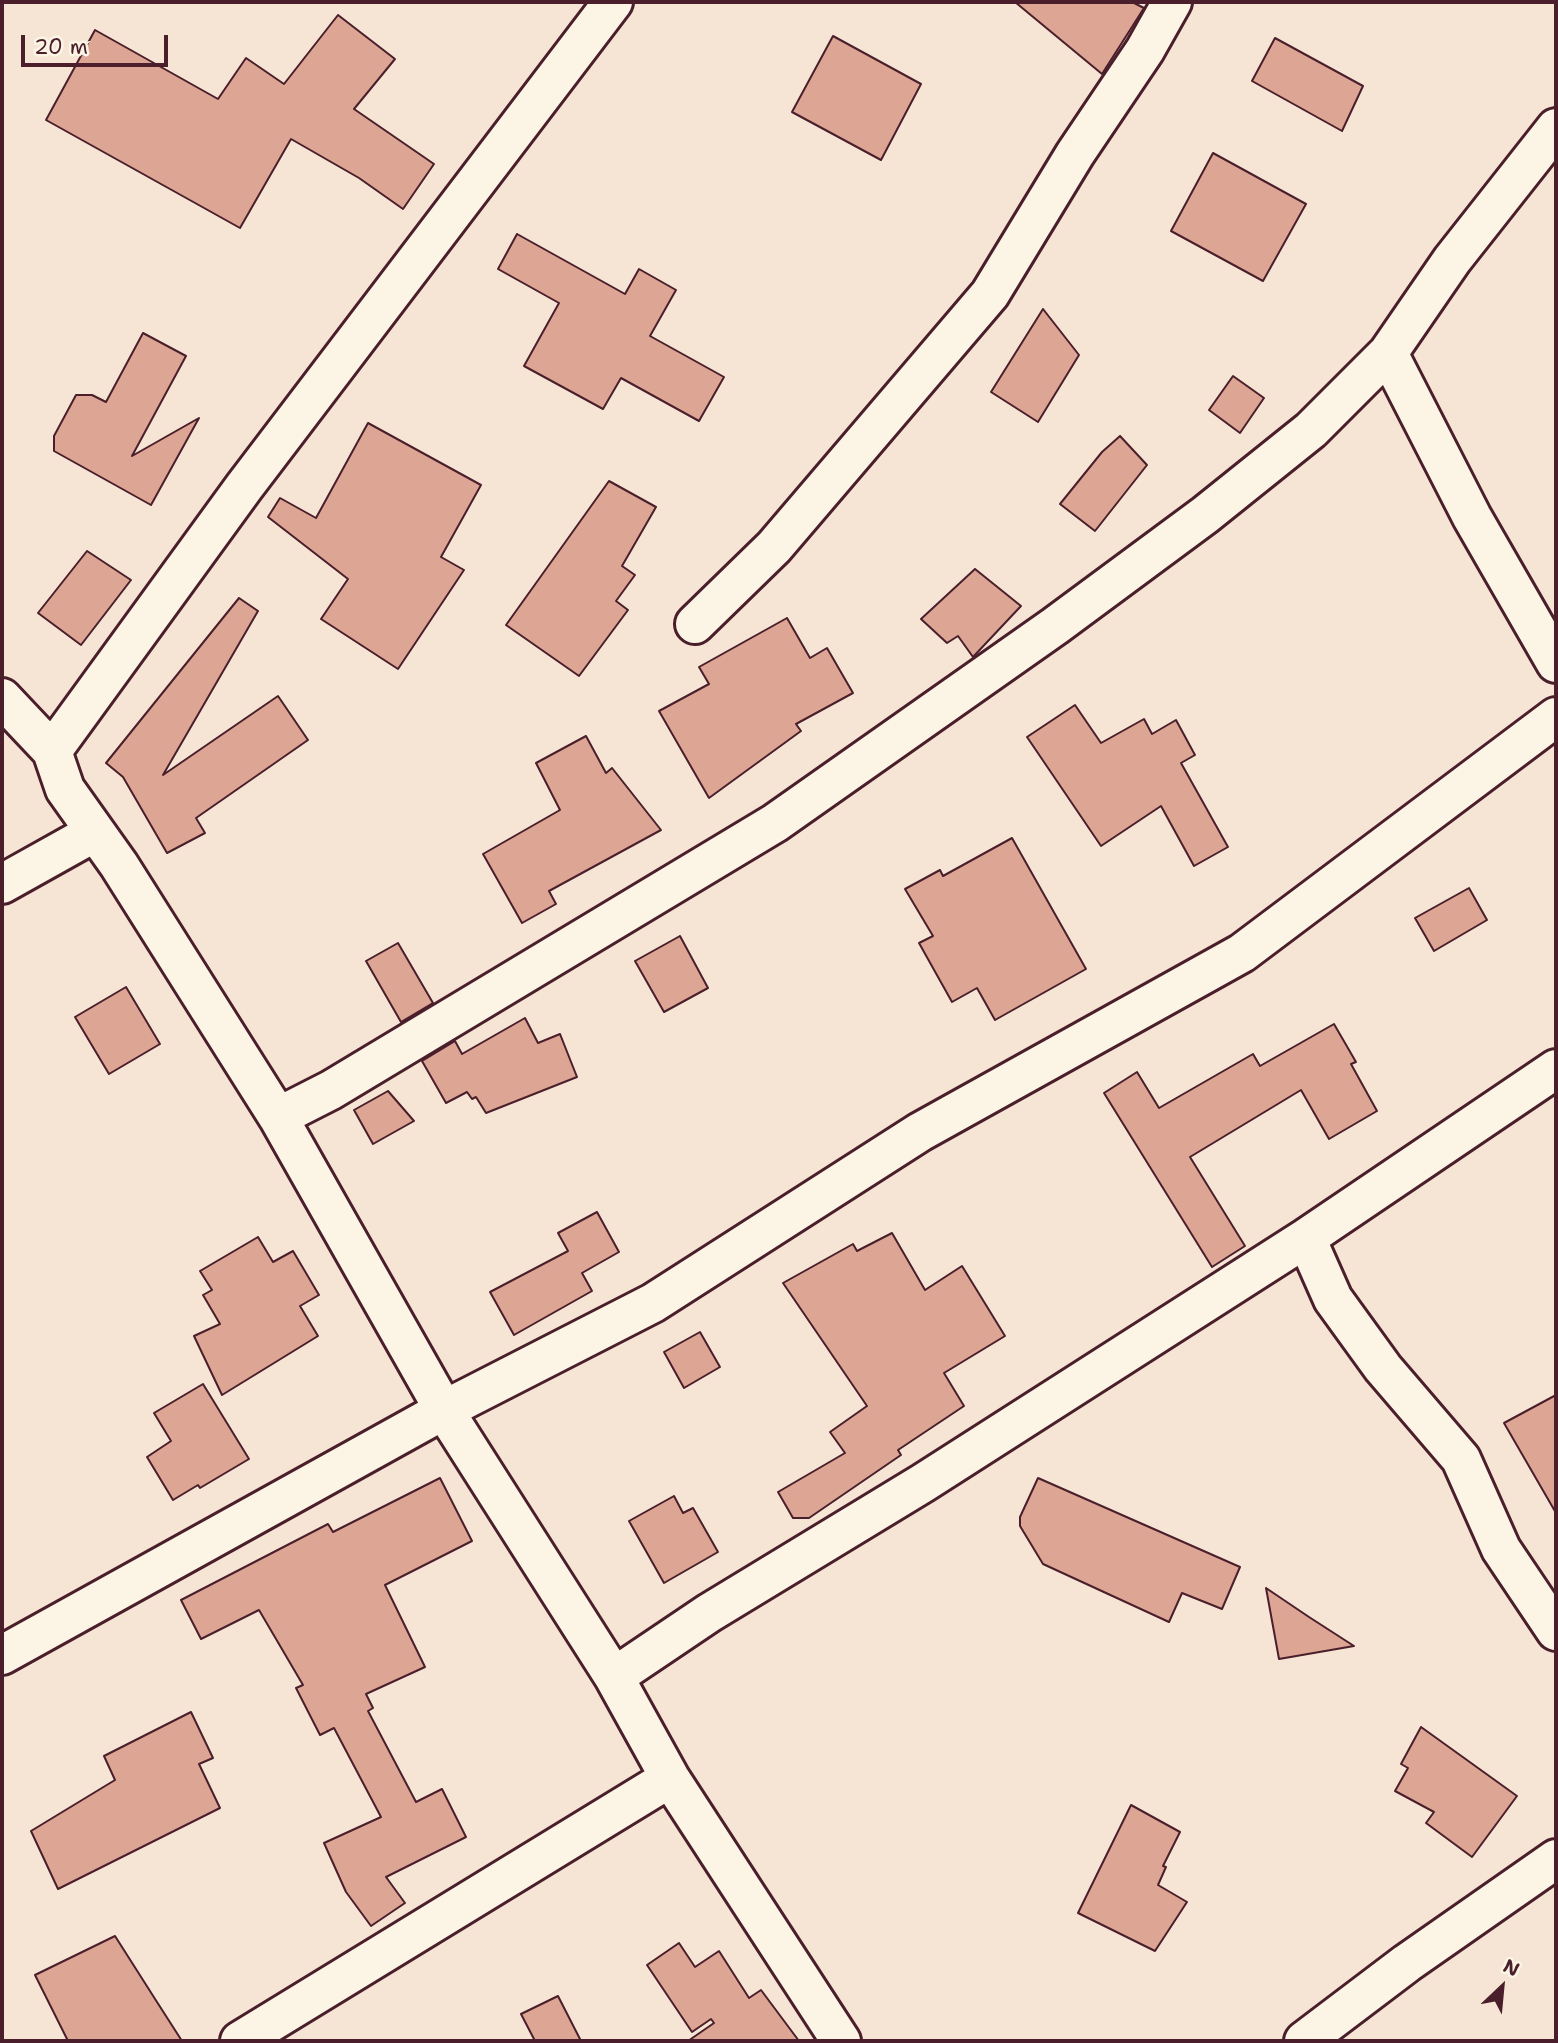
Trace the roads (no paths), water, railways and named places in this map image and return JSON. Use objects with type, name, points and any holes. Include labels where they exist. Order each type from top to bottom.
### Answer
[{"type":"street","points":[[52,751],[244,487],[613,2]]},
{"type":"street","points":[[695,624],[774,547],[990,295],[1075,154],[1145,50],[1172,2]]},
{"type":"street","points":[[278,1117],[331,1090],[775,823],[1055,626],[1205,515],[1311,430],[1388,353],[1452,260],[1556,128]]},
{"type":"street","points":[[1388,353],[1472,517],[1556,663]]},
{"type":"street","points":[[2,698],[52,751],[65,789],[278,1117],[444,1410],[614,1676],[670,1779],[841,2041]]},
{"type":"street","points":[[2,1655],[444,1410],[653,1303],[920,1132],[1242,953],[1556,716]]},
{"type":"street","points":[[2,884],[95,832]]},
{"type":"street","points":[[614,1676],[709,1613],[923,1483],[1306,1238],[1556,1069]]},
{"type":"street","points":[[1306,1238],[1340,1309],[1383,1368],[1461,1458],[1501,1549],[1556,1631]]},
{"type":"street","points":[[240,2041],[670,1779]]},
{"type":"street","points":[[1304,2041],[1407,1963],[1556,1859]]}]
